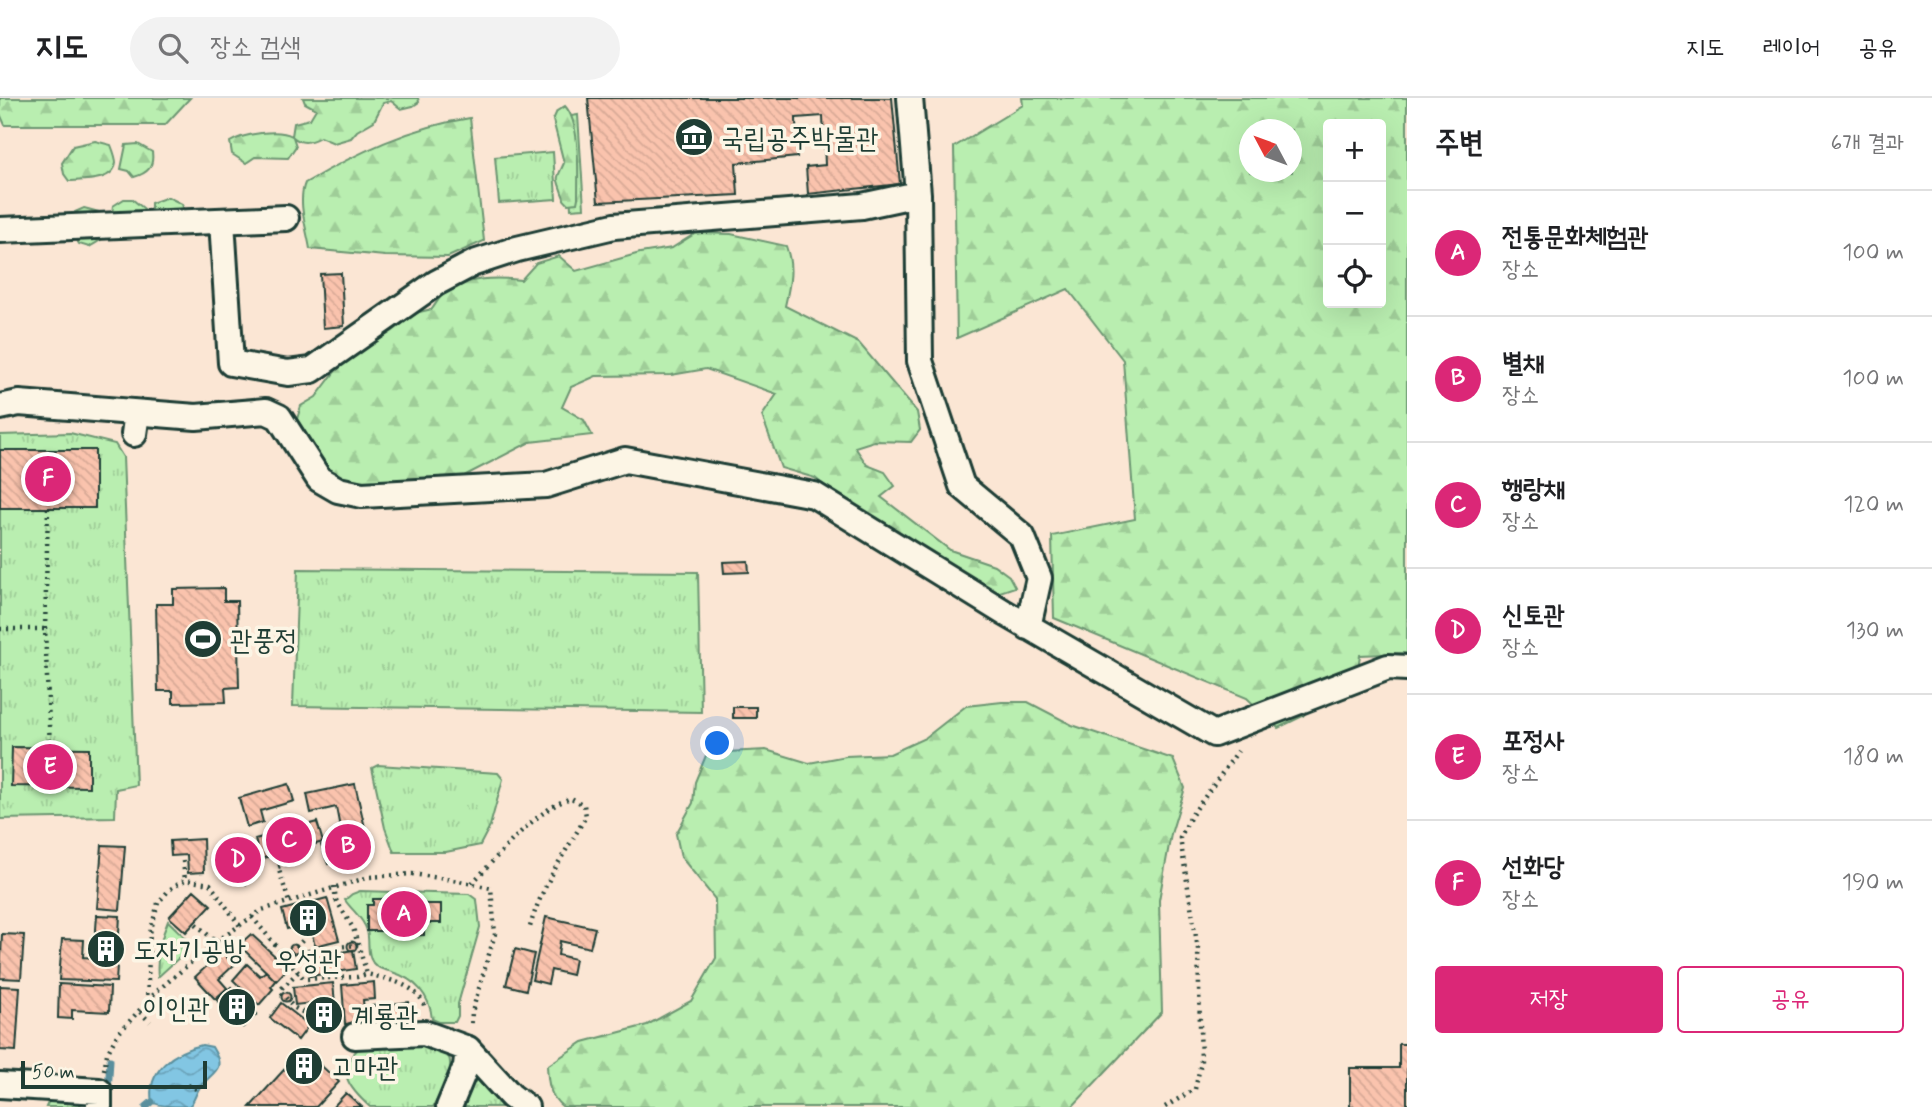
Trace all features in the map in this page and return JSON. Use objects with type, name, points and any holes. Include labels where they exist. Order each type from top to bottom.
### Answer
[{"type":"lane","points":[[910,98],[918,194],[920,361],[962,486],[1022,536],[1039,578],[1028,627]]},
{"type":"lane","points":[[222,221],[231,363],[288,373],[312,370],[436,283],[474,263],[517,249],[614,226],[862,206],[918,194]]},
{"type":"lane","points":[[0,230],[286,218]]},
{"type":"lane","points":[[0,407],[19,403],[135,424],[266,411],[279,417],[319,479],[338,490],[362,495],[546,485],[625,460],[814,495],[1028,627],[1214,734],[1388,667],[1407,668]]},
{"type":"lane","points":[[355,1037],[424,1033],[468,1049],[511,1096],[526,1107]]},
{"type":"lane","points":[[449,1107],[466,1066],[468,1049]]},
{"type":"lane","points":[[0,1085],[99,1099]]},
{"type":"path","points":[[48,508],[45,629],[50,748]]},
{"type":"path","points":[[0,629],[45,629]]},
{"type":"path","points":[[1165,1107],[1195,1089],[1201,1063],[1198,949],[1180,838],[1191,816],[1241,747]]},
{"type":"path","points":[[471,884],[537,818],[559,802],[571,797],[584,805],[586,816],[556,864],[537,902],[530,927]]},
{"type":"path","points":[[287,814],[302,858],[278,867],[289,902]]},
{"type":"path","points":[[183,861],[185,880]]},
{"type":"path","points":[[99,1099],[107,1054],[117,1035],[156,992],[218,940],[262,910],[369,877],[412,874],[491,888],[495,934],[472,1012],[468,1049]]},
{"type":"path","points":[[147,1003],[150,933],[158,903],[169,890],[185,880],[210,884],[240,926]]},
{"type":"path","points":[[334,886],[336,900],[353,928],[368,974]]},
{"type":"path","points":[[252,918],[304,979],[357,977],[368,974],[412,990],[424,1004],[424,1033]]},
{"type":"path","points":[[196,924],[242,962]]},
{"type":"path","points":[[286,957],[304,939]]},
{"type":"path","points":[[336,947],[358,945]]},
{"type":"path","points":[[298,972],[280,990],[293,1007],[304,1013]]},
{"type":"path","points":[[140,1012],[150,1022]]},
{"type":"path","points":[[188,1085],[198,1090]]},
{"type":"green space","points":[[0,98],[190,98],[165,125],[5,125],[0,114]]},
{"type":"green space","points":[[303,98],[418,98],[419,102],[401,109],[391,101],[383,103],[374,121],[351,138],[334,143],[320,137],[306,142],[293,137],[296,146],[288,158],[255,157],[246,163],[232,154],[230,142],[243,137],[270,132],[292,136],[294,123],[310,119],[316,109],[305,103]]},
{"type":"green space","points":[[1022,98],[1407,98],[1407,653],[1360,655],[1355,688],[1327,683],[1303,716],[1278,728],[1247,698],[1054,618],[1052,536],[1135,519],[1123,360],[1068,289],[957,338],[954,147],[1023,105]]},
{"type":"green space","points":[[565,106],[574,124],[578,163],[577,203],[568,204],[558,180],[564,163],[553,120],[557,111]]},
{"type":"green space","points":[[578,115],[584,208],[571,209],[565,117]]},
{"type":"green space","points":[[470,118],[484,241],[448,257],[385,256],[310,249],[302,207],[305,183],[384,143],[426,128]]},
{"type":"green space","points":[[95,141],[111,145],[116,161],[114,169],[110,174],[97,179],[69,181],[64,174],[62,163],[73,146]]},
{"type":"green space","points":[[138,144],[152,152],[152,162],[143,174],[134,177],[129,171],[121,169],[126,145]]},
{"type":"green space","points":[[553,152],[556,199],[499,203],[495,157]]},
{"type":"green space","points":[[168,197],[182,204],[185,214],[151,215],[151,203]]},
{"type":"green space","points":[[124,199],[132,199],[148,212],[111,223],[113,206]]},
{"type":"green space","points":[[84,208],[99,212],[106,218],[104,237],[89,247],[79,244],[69,227],[75,212]]},
{"type":"green space","points":[[696,233],[731,234],[786,246],[791,268],[785,306],[859,343],[917,412],[920,430],[911,442],[874,441],[855,447],[867,465],[885,472],[895,486],[881,497],[950,550],[994,565],[1009,576],[1015,587],[994,594],[861,516],[815,478],[781,468],[762,416],[777,394],[706,369],[671,375],[596,376],[571,387],[562,407],[584,420],[592,435],[530,442],[464,476],[400,490],[340,481],[323,461],[297,419],[301,406],[316,397],[337,369],[350,358],[393,331],[415,313],[432,309],[442,295],[454,287],[482,279],[521,280],[536,263],[559,256],[576,271],[640,253],[672,248]]},
{"type":"green space","points":[[70,433],[115,444],[123,457],[136,785],[116,789],[115,817],[0,819],[0,435]]},
{"type":"green space","points":[[298,569],[698,572],[701,712],[293,706]]},
{"type":"green space","points":[[1028,702],[1072,725],[1173,759],[1185,788],[1171,834],[1159,900],[1162,1012],[1072,1107],[563,1107],[558,1103],[550,1089],[547,1066],[583,1042],[647,1025],[691,1001],[716,958],[715,899],[681,857],[676,834],[693,803],[695,782],[707,753],[766,750],[809,763],[846,756],[890,754],[925,738],[966,706]]},
{"type":"green space","points":[[378,765],[498,773],[503,779],[490,826],[480,845],[446,852],[394,852],[385,828],[372,768]]},
{"type":"green space","points":[[360,891],[469,894],[477,900],[480,927],[455,1022],[432,1019],[425,995],[420,989],[408,979],[373,963],[365,926],[345,900]]},
{"type":"green space","points":[[168,921],[193,945],[158,977],[159,949]]},
{"type":"green space","points":[[420,1044],[442,1050],[450,1061],[448,1078],[433,1107],[370,1107],[347,1079],[348,1064],[360,1047]]},
{"type":"green space","points":[[475,1072],[510,1107],[460,1107]]},
{"type":"green space","points":[[50,1098],[77,1099],[81,1107],[46,1107]]},
{"type":"water","points":[[202,1045],[212,1047],[218,1066],[200,1087],[191,1105],[170,1106],[152,1102],[153,1081],[164,1064],[182,1052]]},
{"type":"building","name":"국립공주박물관","points":[[588,98],[892,98],[900,184],[808,194],[806,167],[825,165],[823,116],[796,118],[797,157],[736,163],[738,195],[598,202]]},
{"type":"building","points":[[341,273],[344,326],[323,328],[320,274]]},
{"type":"building","points":[[0,450],[95,450],[95,508],[0,508]]},
{"type":"building","points":[[748,561],[749,572],[724,573],[723,562]]},
{"type":"building","points":[[224,588],[224,601],[237,601],[239,687],[225,688],[226,702],[173,703],[173,691],[158,691],[156,604],[173,604],[173,589]]},
{"type":"building","points":[[733,707],[756,707],[756,718],[733,718]]},
{"type":"building","points":[[12,747],[89,748],[89,787],[11,786]]},
{"type":"building","points":[[289,784],[294,801],[260,811],[263,822],[247,827],[239,798]]},
{"type":"building","points":[[355,784],[365,828],[341,833],[336,807],[311,813],[307,794]]},
{"type":"building","points":[[317,822],[323,842],[260,859],[255,839]]},
{"type":"building","points":[[368,829],[374,849],[328,864],[321,845]]},
{"type":"building","points":[[232,837],[262,866],[246,884],[215,855]]},
{"type":"building","points":[[203,839],[204,872],[188,873],[187,855],[171,856],[170,841]]},
{"type":"building","points":[[102,845],[125,846],[120,910],[97,908]]},
{"type":"building","points":[[194,890],[211,905],[186,932],[169,917]]},
{"type":"building","name":"우성관","points":[[327,898],[339,940],[315,946],[309,923],[287,929],[282,910]]},
{"type":"building","points":[[373,899],[411,899],[411,904],[441,904],[441,923],[424,923],[424,935],[403,936],[403,922],[387,923],[387,931],[367,931],[367,905],[373,905]]},
{"type":"building","name":"도자기공방","points":[[97,915],[120,916],[116,982],[59,980],[62,939],[84,940],[83,957],[94,958]]},
{"type":"building","points":[[546,917],[595,928],[590,948],[560,941],[558,955],[575,959],[572,975],[551,970],[548,984],[532,980]]},
{"type":"building","points":[[2,934],[24,935],[21,979],[0,978]]},
{"type":"building","points":[[251,934],[288,968],[276,981],[239,945]]},
{"type":"building","points":[[352,941],[357,946],[352,951],[347,946]]},
{"type":"building","points":[[294,944],[299,949],[294,954],[289,949]]},
{"type":"building","points":[[330,947],[331,954],[353,950],[356,969],[310,976],[307,950]]},
{"type":"building","points":[[236,948],[240,952],[232,958],[229,954]]},
{"type":"building","points":[[515,949],[534,954],[526,990],[506,985]]},
{"type":"building","points":[[222,952],[234,965],[219,979],[227,988],[215,999],[195,977]]},
{"type":"building","points":[[247,964],[260,976],[266,971],[276,981],[271,987],[273,989],[259,1005],[233,980]]},
{"type":"building","points":[[374,982],[375,999],[363,1000],[365,1023],[345,1024],[342,985]]},
{"type":"building","name":"계룡관","points":[[333,983],[337,1024],[313,1027],[311,1003],[295,1005],[293,987]]},
{"type":"building","points":[[59,984],[110,987],[109,1012],[72,1010],[72,1019],[58,1018]]},
{"type":"building","points":[[0,986],[20,987],[16,1051],[0,1050]]},
{"type":"building","name":"이인관","points":[[231,987],[257,1014],[243,1027],[217,1000]]},
{"type":"building","points":[[286,993],[290,997],[286,1001],[282,997]]},
{"type":"building","points":[[409,1002],[411,1021],[374,1025],[372,1006]]},
{"type":"building","points":[[281,1003],[309,1025],[298,1040],[270,1018]]},
{"type":"building","points":[[1399,1044],[1407,1044],[1407,1107],[1350,1107],[1350,1068],[1399,1068]]},
{"type":"building","name":"고마관","points":[[303,1049],[339,1082],[316,1107],[250,1107]]},
{"type":"building","points":[[346,1093],[362,1107],[333,1107]]},
{"type":"waterway","points":[[108,1092],[110,1060]]},
{"type":"waterway","points":[[146,1107],[152,1102]]},
{"type":"place","name":"국립공주박물관","points":[[694,137]]},
{"type":"place","name":"선화당","points":[[48,479]]},
{"type":"place","name":"관풍정","points":[[203,639]]},
{"type":"place","name":"포정사","points":[[50,767]]},
{"type":"place","name":"행랑채","points":[[289,840]]},
{"type":"place","name":"별채","points":[[348,847]]},
{"type":"place","name":"신토관","points":[[238,860]]},
{"type":"place","name":"전통문화체험관","points":[[404,914]]},
{"type":"place","name":"우성관","points":[[308,918]]},
{"type":"place","name":"도자기공방","points":[[106,949]]},
{"type":"place","name":"이인관","points":[[237,1007]]},
{"type":"place","name":"계룡관","points":[[324,1015]]},
{"type":"place","name":"고마관","points":[[304,1066]]}]
